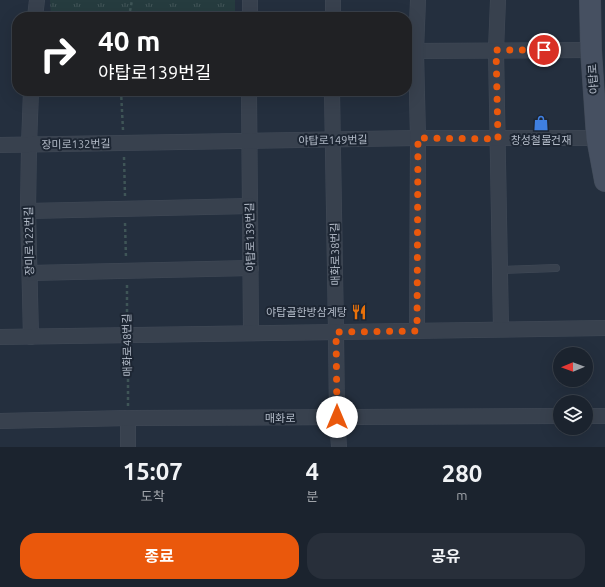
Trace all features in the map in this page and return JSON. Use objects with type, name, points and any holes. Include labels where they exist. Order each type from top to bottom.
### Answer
[{"type":"street","points":[[36,12],[37,0]]},
{"type":"street","points":[[250,0],[250,12]]},
{"type":"street","points":[[333,0],[333,12]]},
{"type":"street","points":[[417,331],[418,138],[412,51],[418,0]]},
{"type":"street","points":[[498,0],[496,50],[501,329]]},
{"type":"street","name":"야탑로","points":[[590,0],[591,50],[597,138],[605,181]]},
{"type":"street","points":[[412,51],[591,50]]},
{"type":"street","name":"장미로132번길","points":[[29,145],[31,96]]},
{"type":"street","points":[[249,96],[249,142]]},
{"type":"street","name":"매화로38번길","points":[[332,96],[337,417],[339,447]]},
{"type":"street","name":"야탑로149번길","points":[[124,143],[418,138],[597,138]]},
{"type":"street","name":"야탑로139번길","points":[[249,142],[251,333]]},
{"type":"street","name":"장미로132번길","points":[[0,145],[124,143]]},
{"type":"street","name":"장미로122번길","points":[[29,145],[28,210],[31,336]]},
{"type":"street","points":[[28,210],[250,206]]},
{"type":"street","points":[[30,273],[251,268]]},
{"type":"street","points":[[0,337],[605,328]]},
{"type":"street","name":"매화로","points":[[0,421],[128,418],[553,416]]},
{"type":"street","points":[[593,416],[605,416]]},
{"type":"street","points":[[128,418],[128,447]]},
{"type":"lane","points":[[500,270],[556,268]]},
{"type":"path","points":[[130,12],[132,0]]},
{"type":"path","name":"매화로48번길","points":[[121,96],[124,143],[128,335],[128,418]]},
{"type":"green space","points":[[50,0],[235,0],[235,12],[51,12]]},
{"type":"place","name":"창성철물건재","points":[[541,123]]},
{"type":"place","name":"야탑골한방삼계탕","points":[[359,312]]},
{"type":"route","points":[[337,417],[336,332],[417,331],[418,138],[498,139],[496,50],[544,50]]}]
